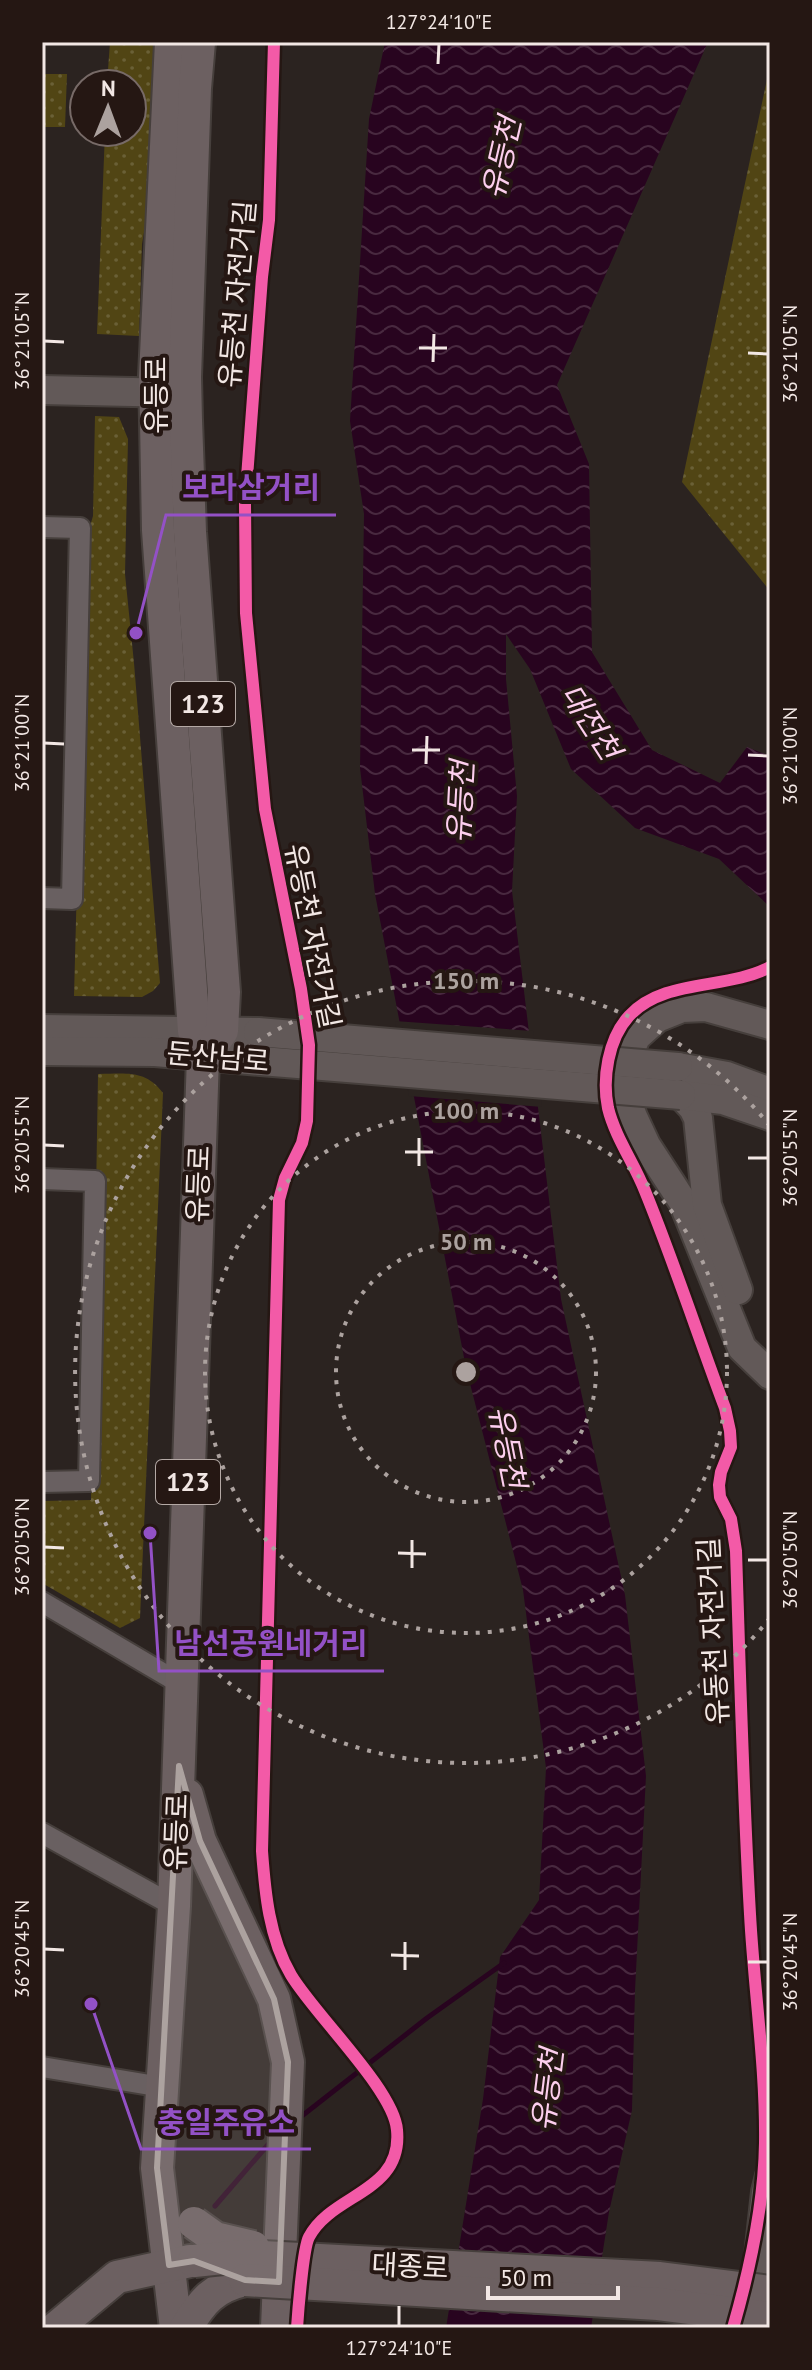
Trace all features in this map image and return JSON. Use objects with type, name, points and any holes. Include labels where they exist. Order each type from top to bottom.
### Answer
[{"type":"main road","name":"유등로","points":[[170,385],[171,42]]},
{"type":"main road","name":"유등로","points":[[186,2323],[181,2263],[157,2168],[174,1906],[206,1040],[158,530],[199,42]]},
{"type":"main road","points":[[42,374],[170,385]]},
{"type":"main road","points":[[42,390],[170,385]]},
{"type":"main road","points":[[770,1025],[706,1007],[682,1008],[657,1018],[636,1037],[623,1069],[624,1091],[633,1117],[646,1145],[683,1202],[742,1348],[770,1374]]},
{"type":"main road","name":"둔산남로","points":[[42,1029],[206,1040],[261,1061],[681,1095],[766,1107]]},
{"type":"main road","name":"둔산남로","points":[[42,1051],[155,1052],[258,1032],[678,1067],[727,1076],[766,1107]]},
{"type":"main road","points":[[681,1095],[698,1118],[707,1205],[770,1374]]},
{"type":"main road","points":[[701,1161],[721,1119],[731,1113],[766,1107]]},
{"type":"main road","points":[[179,1766],[200,1841],[274,1999],[288,2062],[277,2328]]},
{"type":"main road","points":[[157,2168],[194,2223],[215,2238],[335,2262]]},
{"type":"main road","points":[[751,2328],[770,2176]]},
{"type":"main road","name":"대종로","points":[[181,2263],[242,2256],[660,2278],[770,2292]]},
{"type":"main road","points":[[56,2328],[117,2277],[181,2263]]},
{"type":"main road","name":"대종로","points":[[181,2263],[221,2267],[245,2280],[658,2304],[770,2318]]},
{"type":"main road","points":[[186,2323],[207,2298],[226,2285],[245,2280]]},
{"type":"street","points":[[42,527],[80,528],[72,899],[42,898]]},
{"type":"street","points":[[42,1179],[95,1181],[89,1481],[42,1482]]},
{"type":"street","points":[[42,1602],[181,1684]]},
{"type":"street","points":[[42,1833],[174,1906]]},
{"type":"street","points":[[42,2067],[162,2087]]},
{"type":"highlighted area","points":[[179,1766],[200,1841],[274,1999],[288,2062],[279,2282],[245,2280],[194,2261],[169,2265],[157,2168]]},
{"type":"shaded area","points":[[110,42],[155,42],[139,336],[97,334],[104,148],[148,148],[148,68],[108,68]]},
{"type":"shaded area","points":[[770,65],[770,591],[682,482]]},
{"type":"shaded area","points":[[42,74],[67,74],[65,127],[42,127]]},
{"type":"shaded area","points":[[95,416],[119,417],[128,439],[125,574],[160,983],[142,997],[74,996],[86,540],[93,516]]},
{"type":"shaded area","points":[[98,1074],[142,1076],[163,1093],[140,1618],[120,1628],[42,1583],[42,1501],[91,1500]]},
{"type":"water","points":[[385,42],[708,42],[557,385],[589,464],[592,652],[652,750],[720,783],[747,747],[770,756],[770,907],[719,859],[635,828],[571,769],[530,669],[506,634],[506,679],[517,796],[512,891],[561,1299],[625,1595],[646,1776],[632,2110],[609,2212],[591,2328],[446,2328],[483,2099],[500,1957],[539,1900],[546,1768],[523,1590],[466,1368],[375,894],[360,768],[364,514],[350,421],[369,119]]},
{"type":"pier","points":[[395,1021],[533,1031],[542,1107],[409,1096]]},
{"type":"waterway","points":[[298,2119],[427,2018],[504,1963]]},
{"type":"waterway","points":[[215,2206],[272,2140]]},
{"type":"cycle path","name":"유등천 자전거길","points":[[274,42],[269,220],[245,504],[246,613],[265,809],[309,1045],[307,1121],[302,1143],[285,1178],[279,1200],[262,1851],[269,1914],[284,1961],[302,1991],[382,2094],[393,2113],[397,2130],[396,2151],[389,2167],[378,2180],[320,2222],[309,2237],[297,2328]]},
{"type":"cycle path","name":"유동천 자전거길","points":[[733,2328],[755,2237],[765,2143],[764,2086],[748,1869],[736,1551],[731,1519],[720,1497],[719,1485],[731,1447],[730,1431],[725,1408],[666,1245],[641,1181],[611,1119],[606,1097],[606,1072],[616,1036],[629,1016],[643,1004],[678,990],[735,979],[770,967]]},
{"type":"place","name":"보라삼거리","points":[[136,633]]},
{"type":"place","name":"남선공원네거리","points":[[150,1533]]},
{"type":"place","name":"충일주유소","points":[[91,2004]]},
{"type":"water label","name":"유등천","points":[[502,158]]},
{"type":"water label","name":"대전천","points":[[590,722]]},
{"type":"water label","name":"유등천","points":[[461,802]]},
{"type":"water label","name":"유등천","points":[[507,1447]]},
{"type":"water label","name":"유등천","points":[[548,2090]]}]
